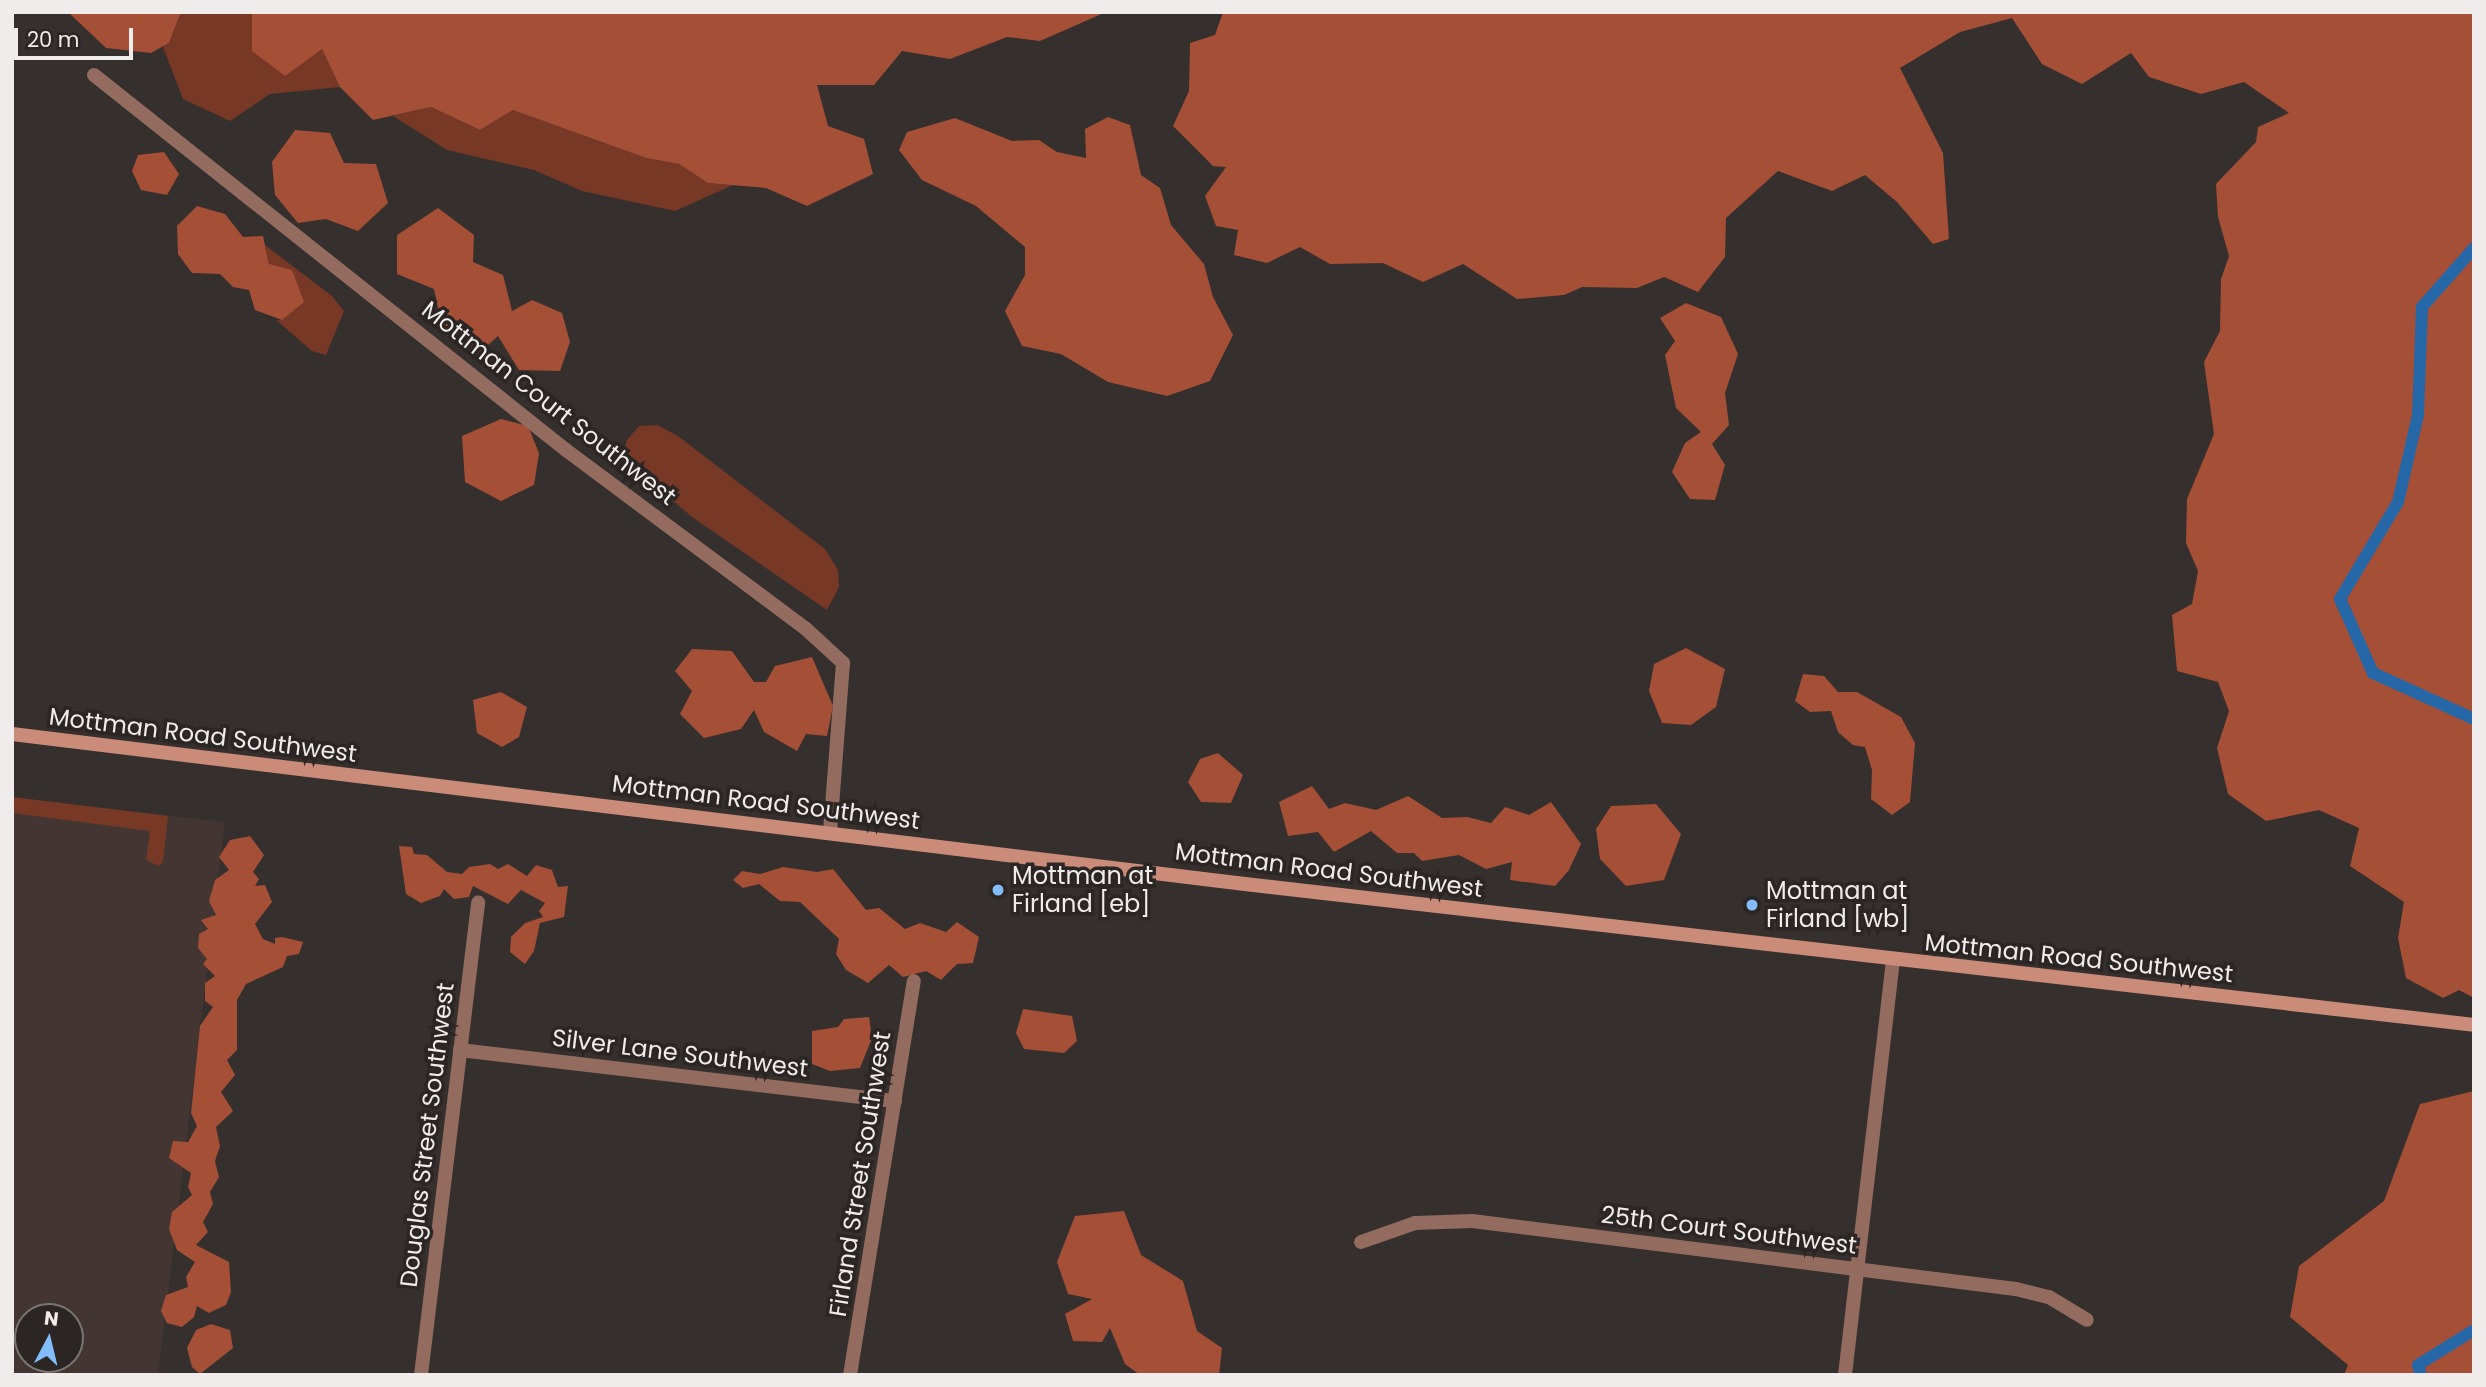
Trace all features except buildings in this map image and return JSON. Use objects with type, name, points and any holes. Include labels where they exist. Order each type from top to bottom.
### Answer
[{"type":"street","name":"Mottman Court Southwest","points":[[94,75],[566,450],[805,628],[843,663],[831,832]]},
{"type":"street","name":"Mottman Road Southwest","points":[[12,734],[1893,960],[2474,1025]]},
{"type":"street","name":"Douglas Street Southwest","points":[[421,1375],[478,902]]},
{"type":"street","points":[[1845,1375],[1893,960]]},
{"type":"street","name":"Firland Street Southwest","points":[[850,1375],[914,981]]},
{"type":"street","name":"Silver Lane Southwest","points":[[460,1050],[895,1101]]},
{"type":"street","name":"25th Court Southwest","points":[[1361,1242],[1415,1223],[1472,1221],[2016,1289],[2049,1297],[2087,1320]]},
{"type":"shaded area","points":[[68,12],[181,12],[169,43],[151,53],[106,48]]},
{"type":"shaded area","points":[[181,12],[252,12],[252,51],[322,49],[340,87],[270,94],[230,121],[183,99],[163,47],[169,43]]},
{"type":"shaded area","points":[[252,12],[1106,12],[1040,41],[1007,37],[950,59],[902,51],[874,85],[817,85],[828,126],[864,139],[873,174],[807,206],[766,188],[708,183],[679,164],[646,158],[513,110],[480,130],[431,107],[373,120],[340,87],[322,49],[285,76],[252,51]]},
{"type":"shaded area","points":[[1223,12],[2474,12],[2474,998],[2459,990],[2443,998],[2406,978],[2398,938],[2404,902],[2350,866],[2359,828],[2319,810],[2266,821],[2228,794],[2217,748],[2229,711],[2218,682],[2177,671],[2172,615],[2192,604],[2198,571],[2186,543],[2187,499],[2214,434],[2204,362],[2220,331],[2221,279],[2229,256],[2218,217],[2216,184],[2256,142],[2258,127],[2289,113],[2244,82],[2201,94],[2149,77],[2131,53],[2082,84],[2042,64],[2012,18],[1960,32],[1900,68],[1943,153],[1949,239],[1933,244],[1897,202],[1865,175],[1832,191],[1778,171],[1726,218],[1725,257],[1698,292],[1664,277],[1637,288],[1582,287],[1564,295],[1517,299],[1463,264],[1423,282],[1383,263],[1330,264],[1300,247],[1267,263],[1234,255],[1238,230],[1216,226],[1205,196],[1226,167],[1213,166],[1173,126],[1189,91],[1190,43],[1215,35]]},
{"type":"shaded area","points":[[431,107],[480,130],[513,110],[646,158],[679,164],[708,183],[733,185],[675,211],[582,191],[534,170],[447,150],[393,116]]},
{"type":"shaded area","points":[[1108,117],[1130,125],[1141,175],[1160,188],[1171,225],[1204,264],[1213,297],[1233,335],[1210,381],[1167,396],[1108,382],[1061,354],[1022,346],[1005,311],[1025,275],[1025,247],[976,206],[922,180],[899,150],[907,132],[955,118],[1012,141],[1039,140],[1057,152],[1086,158],[1085,129]]},
{"type":"shaded area","points":[[295,130],[330,133],[344,163],[376,164],[388,203],[358,231],[326,219],[298,223],[275,195],[272,162]]},
{"type":"shaded area","points":[[164,152],[179,174],[167,195],[141,190],[132,171],[138,155]]},
{"type":"shaded area","points":[[197,206],[225,214],[243,237],[263,236],[269,264],[292,270],[304,302],[282,320],[255,310],[249,290],[233,287],[220,274],[192,273],[178,254],[177,226]]},
{"type":"shaded area","points":[[438,208],[474,235],[473,262],[503,275],[512,311],[532,300],[562,313],[570,342],[560,371],[519,370],[498,336],[476,356],[443,332],[434,289],[397,274],[397,235]]},
{"type":"shaded area","points":[[265,245],[332,296],[344,311],[326,355],[312,351],[276,320],[282,320]]},
{"type":"shaded area","points":[[1686,303],[1721,317],[1738,354],[1725,393],[1729,425],[1712,444],[1725,465],[1715,500],[1690,499],[1672,472],[1685,443],[1701,432],[1676,408],[1665,355],[1675,341],[1660,318]]},
{"type":"shaded area","points":[[501,419],[528,426],[539,453],[534,485],[501,501],[465,482],[462,436]]},
{"type":"shaded area","points":[[657,425],[678,436],[825,549],[838,570],[839,587],[827,610],[692,517],[622,457],[627,440],[639,426]]},
{"type":"shaded area","points":[[1686,648],[1725,669],[1716,707],[1691,725],[1662,723],[1649,691],[1654,664]]},
{"type":"shaded area","points":[[692,649],[732,651],[754,682],[766,682],[775,666],[812,657],[833,706],[827,736],[806,734],[797,751],[764,732],[754,710],[741,729],[704,738],[680,714],[692,691],[675,671]]},
{"type":"shaded area","points":[[1803,674],[1824,676],[1838,692],[1857,692],[1901,717],[1915,743],[1910,802],[1892,815],[1871,799],[1872,770],[1865,747],[1853,745],[1838,732],[1831,711],[1810,712],[1795,701]]},
{"type":"shaded area","points":[[501,692],[527,707],[519,737],[502,747],[477,733],[473,700]]},
{"type":"shaded area","points":[[1218,753],[1243,775],[1231,803],[1201,802],[1188,782],[1200,759]]},
{"type":"shaded area","points":[[1312,786],[1329,809],[1345,803],[1376,810],[1408,796],[1442,818],[1467,817],[1491,823],[1505,807],[1529,815],[1551,802],[1581,844],[1569,870],[1555,886],[1510,880],[1512,862],[1486,869],[1459,855],[1422,861],[1414,853],[1397,853],[1371,831],[1334,852],[1318,832],[1288,836],[1279,802]]},
{"type":"shaded area","points":[[12,797],[225,822],[158,1375],[12,1375]]},
{"type":"shaded area","points":[[12,797],[168,816],[163,862],[159,866],[146,860],[150,831],[12,813]]},
{"type":"shaded area","points":[[1656,804],[1681,834],[1664,880],[1626,886],[1600,859],[1596,829],[1611,806]]},
{"type":"shaded area","points":[[250,836],[264,855],[253,872],[259,879],[255,886],[265,885],[272,902],[255,924],[263,939],[275,944],[275,938],[282,937],[303,942],[299,954],[287,956],[283,967],[246,984],[237,1000],[237,1050],[227,1060],[235,1075],[221,1092],[233,1111],[216,1127],[220,1146],[215,1161],[219,1177],[210,1192],[213,1204],[203,1222],[208,1232],[196,1245],[229,1262],[231,1292],[226,1305],[209,1313],[197,1306],[194,1317],[182,1327],[167,1323],[161,1311],[166,1295],[188,1287],[186,1277],[195,1262],[177,1250],[169,1229],[172,1212],[192,1195],[188,1187],[191,1173],[169,1158],[173,1141],[188,1142],[197,1126],[191,1113],[200,1026],[213,1007],[205,1001],[205,983],[215,976],[203,964],[207,959],[198,948],[199,934],[208,929],[201,920],[216,915],[209,901],[215,880],[229,870],[219,857],[230,840]]},
{"type":"shaded area","points":[[399,846],[412,847],[414,854],[427,855],[447,872],[462,874],[469,867],[490,864],[498,869],[508,864],[527,876],[536,865],[552,870],[558,887],[568,886],[564,917],[540,923],[534,951],[525,964],[510,952],[511,937],[525,923],[543,917],[539,911],[545,903],[521,890],[508,904],[473,886],[469,897],[454,899],[444,889],[440,896],[421,903],[406,894]]},
{"type":"shaded area","points":[[783,867],[817,872],[833,869],[866,910],[879,908],[905,929],[920,923],[946,932],[957,922],[979,937],[973,963],[957,964],[941,980],[926,971],[903,977],[889,965],[868,983],[846,970],[836,954],[839,939],[800,902],[780,901],[759,884],[743,888],[733,880],[742,871],[760,874]]},
{"type":"shaded area","points":[[1023,1009],[1072,1016],[1077,1041],[1064,1053],[1024,1049],[1016,1033]]},
{"type":"shaded area","points":[[869,1017],[872,1038],[860,1068],[830,1071],[812,1064],[812,1031],[838,1027],[844,1019]]},
{"type":"shaded area","points":[[2474,1091],[2474,1375],[2344,1375],[2348,1365],[2290,1317],[2299,1266],[2384,1201],[2420,1104]]},
{"type":"shaded area","points":[[1124,1211],[1141,1255],[1183,1281],[1197,1331],[1222,1348],[1219,1375],[1140,1375],[1125,1364],[1110,1328],[1102,1342],[1073,1341],[1065,1314],[1092,1299],[1068,1294],[1057,1262],[1075,1216]]},
{"type":"shaded area","points":[[211,1324],[230,1330],[233,1348],[200,1374],[192,1367],[187,1348],[196,1330]]},
{"type":"waterway","points":[[2474,248],[2422,307],[2418,415],[2398,502],[2340,599],[2373,673],[2474,719]]},
{"type":"waterway","points":[[2421,1375],[2418,1365],[2474,1330]]},
{"type":"place","name":"Mottman at Firland [eb]","points":[[998,890]]},
{"type":"place","name":"Mottman at Firland [wb]","points":[[1752,905]]}]
